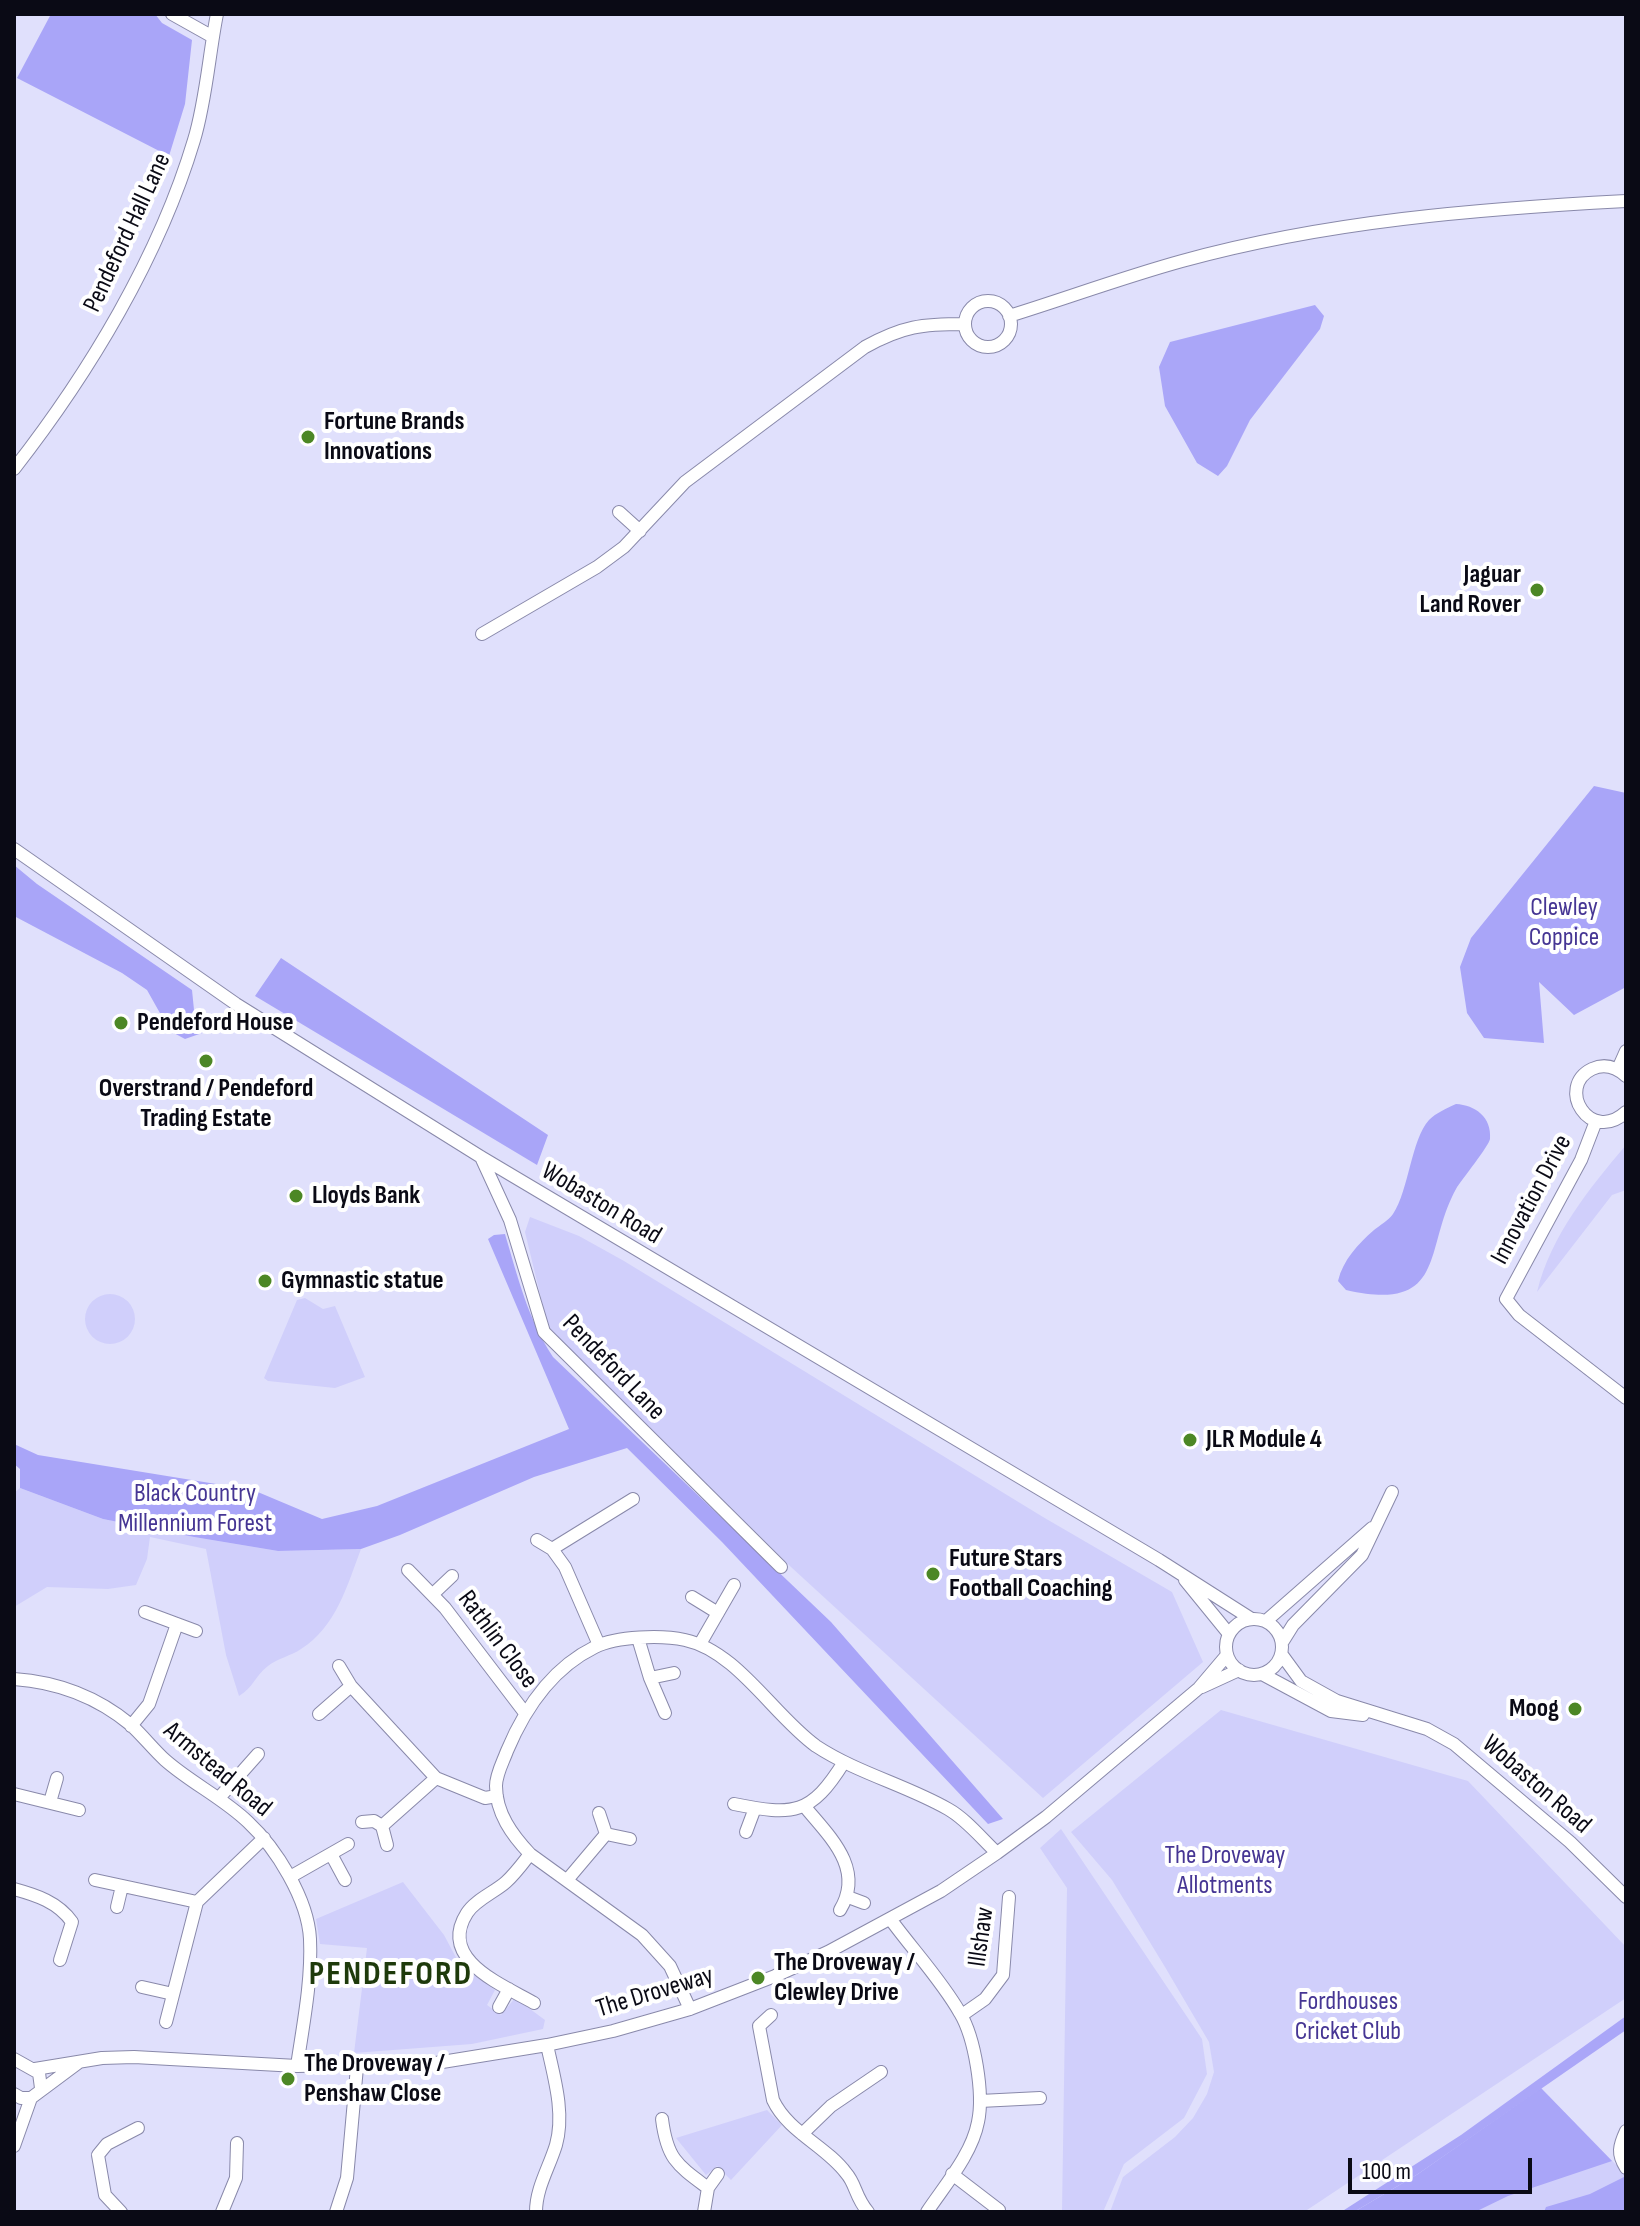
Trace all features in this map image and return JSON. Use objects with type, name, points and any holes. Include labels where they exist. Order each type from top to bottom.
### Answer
[{"type":"street","points":[[172,14],[213,37]]},
{"type":"street","name":"Pendeford Hall Lane","points":[[14,469],[49,424],[121,308],[171,202],[195,138],[217,14]]},
{"type":"street","points":[[1009,316],[1183,261],[1270,241],[1398,219],[1513,207],[1626,201]]},
{"type":"street","points":[[984,302],[999,305],[1009,316],[1010,326],[1008,336],[992,347],[973,342],[965,324],[971,308],[984,302]]},
{"type":"street","points":[[482,634],[597,567],[640,531],[685,482],[865,347],[892,332],[915,326],[965,324]]},
{"type":"street","points":[[619,512],[640,531]]},
{"type":"street","name":"Wobaston Road","points":[[14,849],[236,1004],[481,1157],[1250,1618]]},
{"type":"street","points":[[1626,1051],[1622,1072],[1607,1066],[1596,1067],[1579,1082],[1576,1093],[1578,1105],[1585,1115],[1596,1121],[1607,1123],[1619,1119],[1626,1112]]},
{"type":"street","name":"Innovation Drive","points":[[1596,1121],[1581,1160],[1506,1299],[1519,1315],[1626,1398]]},
{"type":"street","name":"Pendeford Lane","points":[[481,1157],[510,1220],[544,1332],[781,1567]]},
{"type":"street","points":[[1282,1648],[1276,1628],[1266,1621],[1250,1618],[1237,1624],[1229,1634],[1227,1655],[1239,1670],[1250,1675],[1262,1674],[1275,1666],[1293,1625],[1362,1555],[1392,1492]]},
{"type":"street","points":[[552,1549],[633,1499]]},
{"type":"street","points":[[1266,1621],[1377,1524]]},
{"type":"street","points":[[537,1540],[552,1549],[565,1567],[599,1645]]},
{"type":"street","name":"Rathlin Close","points":[[408,1570],[433,1594],[525,1713]]},
{"type":"street","name":"Wobaston Road","points":[[1181,1574],[1229,1634]]},
{"type":"street","name":"Rathlin Close","points":[[433,1594],[452,1576]]},
{"type":"street","points":[[700,1644],[734,1585]]},
{"type":"street","points":[[692,1597],[718,1613]]},
{"type":"street","points":[[145,1612],[196,1631]]},
{"type":"street","points":[[131,1726],[149,1704],[177,1624]]},
{"type":"street","points":[[638,1638],[665,1713]]},
{"type":"street","points":[[690,2009],[670,1966],[642,1935],[530,1854],[515,1839],[502,1816],[497,1796],[496,1782],[525,1713],[547,1684],[575,1659],[599,1645],[638,1638],[670,1638],[700,1644],[762,1694],[791,1725],[816,1745],[844,1762],[952,1811],[997,1853]]},
{"type":"street","name":"Wobaston Road","points":[[1282,1648],[1301,1681],[1337,1701],[1427,1729],[1454,1744],[1570,1842],[1626,1897]]},
{"type":"street","name":"The Droveway","points":[[22,2066],[134,2057],[297,2066],[436,2063],[613,2031],[690,2009],[775,1976],[891,1920],[941,1891],[1046,1817],[1199,1688],[1227,1655]]},
{"type":"street","points":[[339,1666],[351,1686],[436,1778],[485,1798],[497,1796]]},
{"type":"street","name":"The Droveway","points":[[1199,1688],[1239,1670]]},
{"type":"street","points":[[650,1678],[674,1673]]},
{"type":"street","name":"Wobaston Road","points":[[1262,1674],[1331,1711],[1406,1722]]},
{"type":"street","name":"Armstead Road","points":[[14,1679],[39,1681],[74,1690],[131,1726],[167,1762],[219,1798],[264,1838],[290,1877],[310,1936],[308,1983],[297,2066]]},
{"type":"street","points":[[319,1714],[351,1686]]},
{"type":"street","points":[[219,1798],[258,1754]]},
{"type":"street","points":[[734,1804],[755,1808],[805,1807],[830,1784],[844,1762]]},
{"type":"street","points":[[50,1802],[57,1778]]},
{"type":"street","points":[[382,1826],[436,1778]]},
{"type":"street","points":[[14,1794],[79,1810]]},
{"type":"street","points":[[805,1807],[837,1846],[845,1863],[851,1882],[848,1897],[840,1910]]},
{"type":"street","points":[[746,1832],[755,1808]]},
{"type":"street","points":[[599,1813],[606,1834]]},
{"type":"street","points":[[362,1822],[374,1821],[382,1826],[387,1845]]},
{"type":"street","points":[[568,1879],[606,1834]]},
{"type":"street","points":[[606,1834],[630,1839]]},
{"type":"street","points":[[166,2022],[197,1902],[264,1838]]},
{"type":"street","points":[[290,1877],[348,1844]]},
{"type":"street","points":[[331,1854],[345,1880]]},
{"type":"street","points":[[530,1854],[508,1880],[468,1911],[460,1938],[467,1960],[478,1971],[534,2003]]},
{"type":"street","points":[[95,1880],[197,1902]]},
{"type":"street","points":[[117,1907],[122,1886]]},
{"type":"street","points":[[14,1889],[43,1897],[67,1914],[72,1922],[60,1960]]},
{"type":"street","points":[[848,1897],[864,1903]]},
{"type":"street","name":"Illshaw","points":[[962,2015],[985,1999],[1003,1975],[1009,1897]]},
{"type":"street","points":[[891,1920],[962,2015],[974,2055],[980,2101],[978,2123],[969,2145],[927,2212]]},
{"type":"street","points":[[142,1987],[173,1994]]},
{"type":"street","points":[[499,2007],[509,1989]]},
{"type":"street","points":[[771,2015],[759,2026],[777,2109],[848,2174],[857,2200],[868,2212]]},
{"type":"street","points":[[536,2212],[536,2199],[557,2143],[559,2100],[547,2045]]},
{"type":"street","name":"The Droveway","points":[[36,2093],[81,2062]]},
{"type":"street","points":[[14,2146],[41,2078],[22,2066]]},
{"type":"street","points":[[336,2212],[347,2178],[357,2067]]},
{"type":"street","points":[[802,2134],[831,2106],[881,2072]]},
{"type":"street","points":[[14,2094],[21,2098],[36,2093]]},
{"type":"street","points":[[980,2101],[1040,2098]]},
{"type":"street","points":[[662,2119],[665,2144],[677,2163],[708,2188]]},
{"type":"street","points":[[121,2212],[105,2195],[98,2155],[107,2144],[138,2128]]},
{"type":"street","points":[[1626,2131],[1619,2149],[1626,2168]]},
{"type":"street","points":[[222,2212],[236,2178],[237,2143]]},
{"type":"street","points":[[704,2212],[708,2188],[718,2174]]},
{"type":"street","points":[[952,2174],[999,2210]]},
{"type":"green space","points":[[51,14],[155,14],[162,23],[192,40],[185,104],[169,156],[17,78]]},
{"type":"green space","name":"Clewley Coppice","points":[[1594,786],[1626,793],[1626,987],[1574,1015],[1539,982],[1544,1043],[1484,1038],[1467,1013],[1460,967],[1471,938]]},
{"type":"green space","points":[[14,865],[192,990],[194,1010],[207,1023],[205,1032],[185,1039],[170,1031],[147,990],[122,973],[14,916]]},
{"type":"green space","points":[[281,958],[548,1135],[537,1165],[255,996]]},
{"type":"green space","points":[[1626,1145],[1626,1190],[1612,1195],[1537,1292],[1543,1271],[1562,1232],[1585,1196]]},
{"type":"green space","points":[[530,1217],[579,1236],[624,1261],[1043,1517],[1172,1592],[1203,1662],[1043,1798],[791,1567],[548,1327],[525,1232]]},
{"type":"green space","name":"Black Country Millennium Forest","points":[[505,1234],[530,1313],[553,1357],[831,1622],[1003,1819],[988,1824],[722,1542],[627,1448],[534,1477],[361,1549],[278,1551],[194,1537],[103,1519],[20,1488],[20,1469],[14,1464],[14,1444],[38,1455],[253,1490],[322,1519],[377,1506],[569,1429],[488,1239]]},
{"type":"green space","points":[[110,1294],[128,1301],[135,1319],[128,1337],[110,1344],[92,1337],[85,1319],[92,1301]]},
{"type":"green space","points":[[305,1298],[323,1309],[335,1306],[365,1377],[335,1388],[268,1381],[264,1378],[297,1300]]},
{"type":"green space","points":[[20,1488],[103,1519],[194,1537],[278,1551],[361,1549],[339,1605],[323,1629],[301,1649],[268,1666],[239,1696],[226,1655],[206,1549],[150,1537],[147,1559],[136,1585],[108,1589],[47,1587],[14,1607],[14,1493]]},
{"type":"green space","name":"Fordhouses Cricket Club","points":[[1221,1710],[1468,1781],[1626,1947],[1626,1998],[1304,2212],[1110,2212],[1123,2177],[1175,2137],[1193,2118],[1207,2094],[1214,2072],[1209,2042],[1165,1967],[1112,1880],[1071,1832]]},
{"type":"green space","points":[[1061,1829],[1202,2039],[1207,2074],[1184,2118],[1124,2164],[1103,2212],[1062,2212],[1067,1888],[1040,1848]]},
{"type":"green space","points":[[403,1882],[444,1935],[460,1965],[495,1990],[487,2005],[501,2015],[515,1998],[545,2020],[543,2029],[472,2044],[354,2053],[367,1948],[320,1944],[316,1919]]},
{"type":"green space","points":[[1541,2088],[1626,2175],[1626,2212],[1354,2212],[1418,2174]]},
{"type":"green space","points":[[1541,2088],[1612,2161],[1508,2196],[1475,2212],[1354,2212],[1418,2174]]},
{"type":"green space","points":[[767,2110],[782,2125],[731,2180],[717,2166],[706,2175],[676,2138]]},
{"type":"green space","points":[[1626,2176],[1626,2212],[1544,2212],[1546,2207],[1590,2194]]},
{"type":"shaded area","points":[[1315,305],[1324,316],[1320,329],[1250,420],[1227,466],[1218,476],[1197,463],[1165,406],[1159,367],[1170,342]]},
{"type":"shaded area","points":[[1456,1104],[1470,1107],[1481,1114],[1488,1124],[1490,1139],[1456,1189],[1427,1271],[1417,1284],[1402,1292],[1379,1295],[1346,1290],[1338,1281],[1343,1266],[1362,1241],[1393,1214],[1423,1129],[1435,1115]]},
{"type":"shaded area","points":[[1626,2016],[1626,2030],[1418,2174],[1354,2212],[1341,2212],[1461,2135]]},
{"type":"place","name":"Fortune Brands Innovations","points":[[308,437]]},
{"type":"place","name":"Jaguar Land Rover","points":[[1537,590]]},
{"type":"place","name":"Pendeford House","points":[[121,1023]]},
{"type":"place","name":"Overstrand / Pendeford Trading Estate","points":[[206,1061]]},
{"type":"place","name":"Lloyds Bank","points":[[296,1196]]},
{"type":"place","name":"Gymnastic statue","points":[[265,1281]]},
{"type":"place","name":"JLR Module 4","points":[[1190,1440]]},
{"type":"place","name":"Future Stars Football Coaching","points":[[933,1574]]},
{"type":"place","name":"Moog","points":[[1575,1709]]},
{"type":"place","name":"The Droveway / Clewley Drive","points":[[758,1978]]},
{"type":"place","name":"The Droveway / Penshaw Close","points":[[288,2079]]},
{"type":"district","name":"PENDEFORD","points":[[391,1975]]},
{"type":"park label","name":"The Droveway Allotments","points":[[1225,1871]]}]
